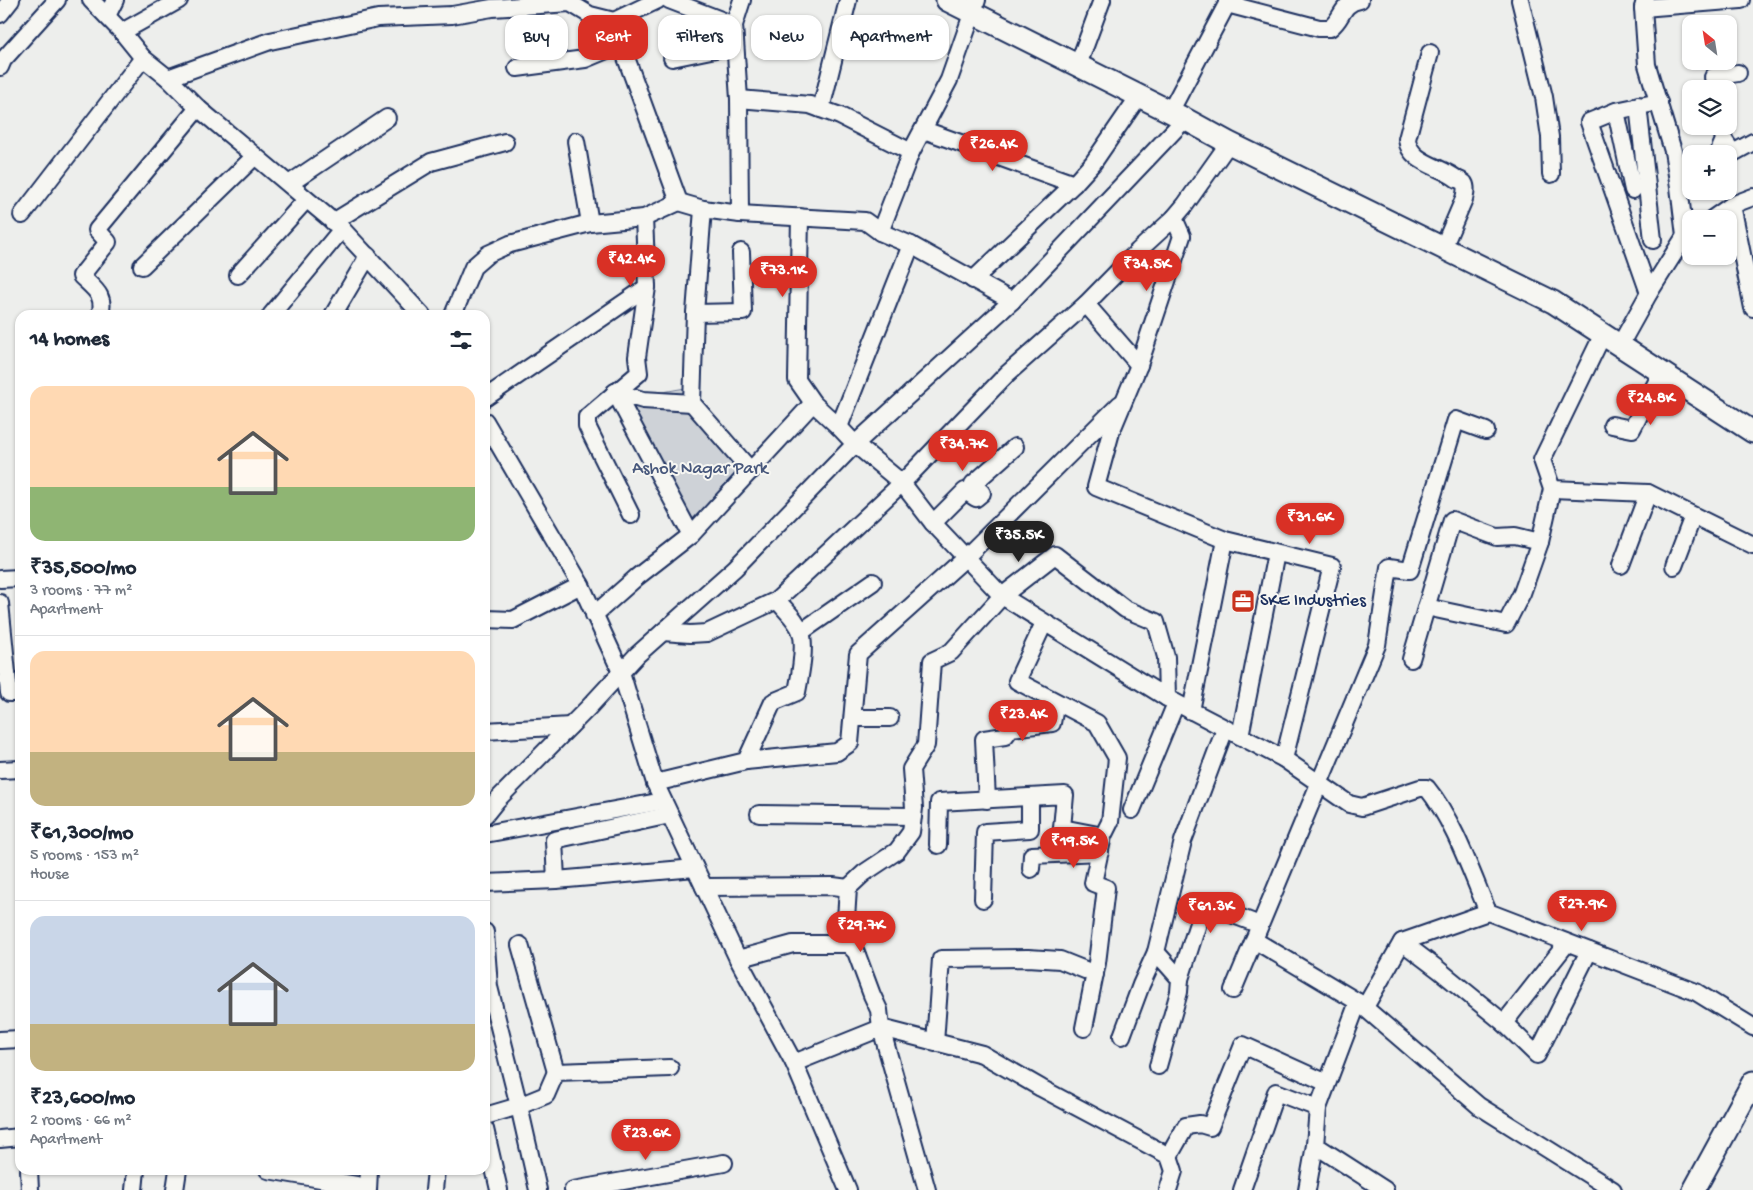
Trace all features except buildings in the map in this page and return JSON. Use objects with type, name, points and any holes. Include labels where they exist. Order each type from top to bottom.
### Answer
[{"type":"street","points":[[0,14],[10,0]]},
{"type":"street","points":[[0,67],[3,60],[57,0]]},
{"type":"street","points":[[91,0],[122,32],[143,58],[168,78],[198,108],[338,226],[417,310]]},
{"type":"street","points":[[107,16],[115,0]]},
{"type":"street","points":[[122,32],[179,0]]},
{"type":"street","points":[[627,15],[658,0]]},
{"type":"street","points":[[669,0],[706,15]]},
{"type":"street","points":[[737,15],[742,0]]},
{"type":"street","points":[[821,109],[848,0]]},
{"type":"street","points":[[947,0],[975,6],[1078,65],[1230,143],[1552,302],[1753,432]]},
{"type":"street","points":[[1078,65],[1102,0]]},
{"type":"street","points":[[490,809],[621,672],[735,568],[855,444],[1012,301],[1178,116],[1227,2],[1318,28],[1330,28],[1338,22],[1340,14],[1350,2],[1360,0]]},
{"type":"street","points":[[1520,0],[1544,97],[1550,138],[1551,174]]},
{"type":"street","points":[[1682,174],[1647,65],[1644,4],[1733,0]]},
{"type":"street","points":[[168,78],[270,42],[378,18],[451,7],[571,2],[590,15]]},
{"type":"street","points":[[880,232],[911,152],[924,130],[948,80],[975,6]]},
{"type":"street","points":[[1430,53],[1407,139],[1408,148],[1412,154],[1449,172],[1464,183],[1466,191],[1464,199],[1443,248]]},
{"type":"street","points":[[22,215],[143,58]]},
{"type":"street","points":[[517,68],[578,59]]},
{"type":"street","points":[[628,60],[680,202]]},
{"type":"street","points":[[736,60],[740,214]]},
{"type":"street","points":[[1714,80],[1713,77],[1738,73]]},
{"type":"street","points":[[973,280],[1074,184],[1099,155],[1139,96]]},
{"type":"street","points":[[738,99],[810,105],[840,116],[911,152]]},
{"type":"street","points":[[1649,293],[1589,122],[1616,111],[1659,102]]},
{"type":"street","points":[[1638,105],[1653,240]]},
{"type":"street","points":[[102,310],[102,300],[99,294],[81,276],[108,242],[97,230],[198,108]]},
{"type":"street","points":[[1616,111],[1633,190]]},
{"type":"street","points":[[289,184],[386,118]]},
{"type":"street","points":[[924,130],[1074,184]]},
{"type":"street","points":[[1721,140],[1733,153],[1753,142]]},
{"type":"street","points":[[576,141],[590,223]]},
{"type":"street","points":[[275,310],[338,226],[431,162],[505,142]]},
{"type":"street","points":[[663,632],[707,633],[777,600],[902,483],[1007,374],[1086,304],[1138,251],[1174,218],[1230,143]]},
{"type":"street","points":[[142,266],[255,156]]},
{"type":"street","points":[[1725,210],[1732,205],[1753,197]]},
{"type":"street","points":[[238,275],[306,200]]},
{"type":"street","points":[[455,310],[473,268],[488,254],[510,244],[590,223],[644,218],[680,202],[703,209],[740,214],[865,221],[880,232],[911,245],[1012,301]]},
{"type":"street","points":[[1732,205],[1753,308]]},
{"type":"street","points":[[703,209],[695,313],[692,403],[751,471]]},
{"type":"street","points":[[800,217],[797,380],[813,403],[855,444],[902,483],[933,523],[1002,596],[1172,701],[1284,759],[1349,804],[1362,807],[1420,788],[1427,788],[1449,824],[1488,912]]},
{"type":"street","points":[[631,515],[587,426],[587,417],[639,373],[638,357],[647,287],[644,218]]},
{"type":"street","points":[[1174,218],[1182,236],[1139,364],[1111,432],[1096,487],[1225,540],[1332,566],[1284,759]]},
{"type":"street","points":[[1426,607],[1506,624],[1522,593],[1540,542],[1552,489],[1542,460],[1611,339],[1649,293],[1682,243]]},
{"type":"street","points":[[839,427],[911,245]]},
{"type":"street","points":[[695,313],[744,312],[741,252]]},
{"type":"street","points":[[336,310],[368,256]]},
{"type":"street","points":[[490,395],[647,287]]},
{"type":"street","points":[[1086,304],[1139,364]]},
{"type":"street","points":[[1612,425],[1632,429],[1662,372]]},
{"type":"street","points":[[615,392],[643,400],[692,403]]},
{"type":"street","points":[[615,392],[691,535]]},
{"type":"street","points":[[655,783],[746,761],[837,752],[850,743],[858,654],[965,558],[1125,399]]},
{"type":"street","points":[[594,615],[637,577],[691,535],[813,403]]},
{"type":"street","points":[[1233,990],[1377,645],[1389,567],[1410,570],[1456,420],[1486,431]]},
{"type":"street","points":[[490,430],[581,585],[621,672],[655,783],[738,959],[794,1062],[848,1190]]},
{"type":"street","points":[[933,523],[965,491],[976,498],[982,493],[973,484],[1015,446]]},
{"type":"street","points":[[1552,489],[1648,493],[1753,545]]},
{"type":"street","points":[[1621,565],[1648,493]]},
{"type":"street","points":[[1674,566],[1693,516]]},
{"type":"street","points":[[1411,659],[1452,520],[1497,537],[1516,536],[1540,542]]},
{"type":"street","points":[[1191,711],[1225,540]]},
{"type":"street","points":[[1240,736],[1276,553]]},
{"type":"street","points":[[927,1190],[881,1028],[880,1010],[872,995],[856,952],[848,944],[846,919],[848,888],[864,873],[903,845],[911,832],[914,808],[911,769],[926,745],[932,661],[951,652],[1002,596],[1055,555],[1125,609],[1156,622],[1166,657],[1172,701],[1132,810]]},
{"type":"street","points":[[0,579],[15,578]]},
{"type":"street","points":[[801,632],[873,582]]},
{"type":"street","points":[[490,619],[513,620],[581,585]]},
{"type":"street","points":[[746,761],[773,702],[797,692],[801,670],[801,632],[793,618],[777,600]]},
{"type":"street","points":[[0,602],[9,693],[15,693]]},
{"type":"street","points":[[1044,623],[1017,681],[1097,723],[1117,758],[1110,822],[1102,844],[1093,883],[1106,888],[1095,974],[1084,1028]]},
{"type":"street","points":[[987,800],[984,739],[1005,736],[1011,728],[1052,723],[1056,702]]},
{"type":"street","points":[[853,718],[890,718]]},
{"type":"street","points":[[490,731],[570,726]]},
{"type":"street","points":[[1122,1036],[1141,985],[1156,952],[1183,841],[1225,729]]},
{"type":"street","points":[[0,770],[15,769]]},
{"type":"street","points":[[938,845],[939,802],[1065,795],[1062,828],[1102,844]]},
{"type":"street","points":[[983,899],[985,832],[1030,829],[1030,797]]},
{"type":"street","points":[[490,833],[667,808]]},
{"type":"street","points":[[556,880],[554,840],[667,808]]},
{"type":"street","points":[[759,814],[913,816]]},
{"type":"street","points":[[1031,869],[1032,855],[1102,844]]},
{"type":"street","points":[[490,883],[556,880],[695,868]]},
{"type":"street","points":[[704,887],[833,886],[848,888]]},
{"type":"street","points":[[1158,1066],[1179,992],[1180,979],[1200,917],[1207,905],[1257,933],[1362,1004],[1479,1106],[1613,1190]]},
{"type":"street","points":[[1307,1190],[1315,1145],[1318,1108],[1362,1004],[1402,942],[1488,912],[1696,992],[1753,1027]]},
{"type":"street","points":[[1402,942],[1440,970],[1504,1023],[1537,1055],[1589,951]]},
{"type":"street","points":[[1504,1023],[1568,943]]},
{"type":"street","points":[[738,959],[793,944],[848,944]]},
{"type":"street","points":[[490,1115],[519,1106],[546,1094],[556,1072],[520,945]]},
{"type":"street","points":[[1156,952],[1180,979]]},
{"type":"street","points":[[935,1043],[941,959],[1028,958],[1060,960],[1095,974]]},
{"type":"street","points":[[490,995],[519,1106],[538,1190]]},
{"type":"street","points":[[794,1062],[881,1028],[982,1054],[1040,1088],[1169,1156],[1174,1170],[1168,1190]]},
{"type":"street","points":[[0,1040],[15,1040]]},
{"type":"street","points":[[1169,1156],[1186,1126],[1200,1124],[1210,1126],[1243,1045],[1328,1082]]},
{"type":"street","points":[[556,1072],[670,1068]]},
{"type":"street","points":[[1694,1190],[1753,1084]]},
{"type":"street","points":[[1242,1190],[1276,1092],[1318,1108]]},
{"type":"street","points":[[0,1139],[15,1138]]},
{"type":"street","points":[[1315,1145],[1385,1190]]},
{"type":"street","points":[[490,1151],[499,1190]]},
{"type":"street","points":[[573,1190],[618,1186],[724,1163]]},
{"type":"street","points":[[29,1175],[30,1190]]},
{"type":"street","points":[[134,1190],[136,1175]]},
{"type":"street","points":[[175,1190],[177,1175]]},
{"type":"street","points":[[306,1175],[368,1189],[369,1175]]},
{"type":"street","points":[[434,1190],[436,1175]]},
{"type":"green space","name":"Ashok Nagar Park","points":[[685,388],[745,470],[692,523],[650,444],[630,398]]},
{"type":"place","name":"SKE Industries","points":[[1243,601]]}]
